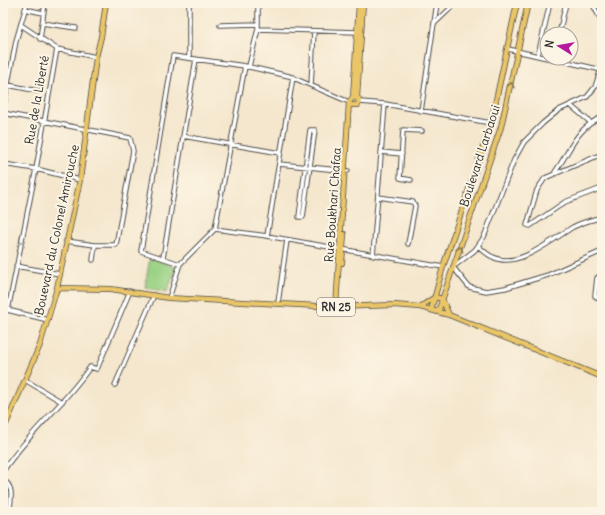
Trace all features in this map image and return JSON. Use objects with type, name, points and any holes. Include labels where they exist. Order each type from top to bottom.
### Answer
[{"type":"main road","name":"Bouevard du Colonel Amirouche","points":[[3,431],[40,346],[57,288],[80,180],[88,130],[96,57],[101,37],[106,3]]},
{"type":"main road","name":"Rue Boukhari Chafaa","points":[[354,102],[359,3]]},
{"type":"main road","name":"Rue Boukhari Chafaa","points":[[337,306],[342,250],[346,172],[363,3]]},
{"type":"main road","name":"Boulevard Larbaoui","points":[[431,310],[443,267],[492,123],[517,3]]},
{"type":"main road","name":"Boulevard Larbaoui","points":[[438,312],[502,127],[528,3]]},
{"type":"main road","name":"RN 25","points":[[57,288],[130,291],[169,298],[337,306],[420,307],[449,315],[602,377]]},
{"type":"main road","points":[[420,307],[435,297],[442,299],[449,315]]},
{"type":"street","points":[[27,3],[20,25],[3,111],[130,138],[133,151],[116,245],[95,245],[66,241]]},
{"type":"street","points":[[40,39],[45,3]]},
{"type":"street","points":[[189,3],[189,58]]},
{"type":"street","points":[[169,298],[180,264],[215,229],[230,144],[247,66],[258,29],[258,3]]},
{"type":"street","points":[[421,111],[438,3]]},
{"type":"street","points":[[434,24],[456,3]]},
{"type":"street","points":[[508,49],[538,55],[550,3]]},
{"type":"street","points":[[561,26],[566,3]]},
{"type":"street","points":[[592,3],[602,22]]},
{"type":"street","points":[[25,10],[43,13]]},
{"type":"street","points":[[42,24],[76,28]]},
{"type":"street","points":[[220,25],[258,24]]},
{"type":"street","points":[[20,25],[57,49]]},
{"type":"street","points":[[258,29],[357,32]]},
{"type":"street","points":[[312,85],[314,31]]},
{"type":"street","name":"Rue de la Liberté","points":[[8,310],[36,169],[57,49],[96,57]]},
{"type":"street","points":[[180,264],[141,251],[173,56],[247,66],[293,77],[354,102],[385,104],[492,123]]},
{"type":"street","points":[[163,258],[196,59]]},
{"type":"street","points":[[579,64],[602,69],[596,87],[587,98],[559,110],[543,123],[524,142],[517,153],[487,231],[478,246],[460,263],[453,267],[470,287],[486,291],[505,288],[548,276],[602,251]]},
{"type":"street","points":[[267,236],[293,77]]},
{"type":"street","points":[[8,85],[38,91]]},
{"type":"street","points":[[373,256],[385,104]]},
{"type":"street","points":[[570,105],[590,122]]},
{"type":"street","points":[[554,173],[575,138],[590,122],[602,117]]},
{"type":"street","points":[[310,130],[315,130],[310,168],[303,217],[299,217],[310,130]]},
{"type":"street","points":[[411,180],[400,178],[403,130],[422,131]]},
{"type":"street","points":[[183,136],[280,152]]},
{"type":"street","points":[[381,152],[402,154]]},
{"type":"street","points":[[602,154],[545,178],[538,190],[526,222],[528,226],[565,202],[602,188]]},
{"type":"street","points":[[3,164],[36,169],[80,180]]},
{"type":"street","points":[[279,164],[346,172]]},
{"type":"street","points":[[378,197],[413,202],[414,206],[408,244]]},
{"type":"street","points":[[478,246],[487,254],[498,259],[507,260],[518,258],[543,246],[573,227],[602,218]]},
{"type":"street","points":[[215,229],[267,236],[373,256],[443,267]]},
{"type":"street","points":[[278,303],[287,240]]},
{"type":"street","points":[[93,260],[95,245]]},
{"type":"street","points":[[458,272],[460,263]]},
{"type":"street","points":[[16,266],[60,274]]},
{"type":"street","points":[[602,274],[597,278],[595,289],[595,296],[602,300]]},
{"type":"street","points":[[3,471],[13,456],[62,402],[90,367],[96,369],[100,366],[130,291]]},
{"type":"street","points":[[114,385],[154,295]]},
{"type":"street","points":[[3,309],[48,320]]},
{"type":"street","points":[[25,380],[62,402]]},
{"type":"street","points":[[3,480],[9,483],[11,487],[10,509]]},
{"type":"green space","points":[[150,257],[176,268],[167,292],[145,287]]}]
